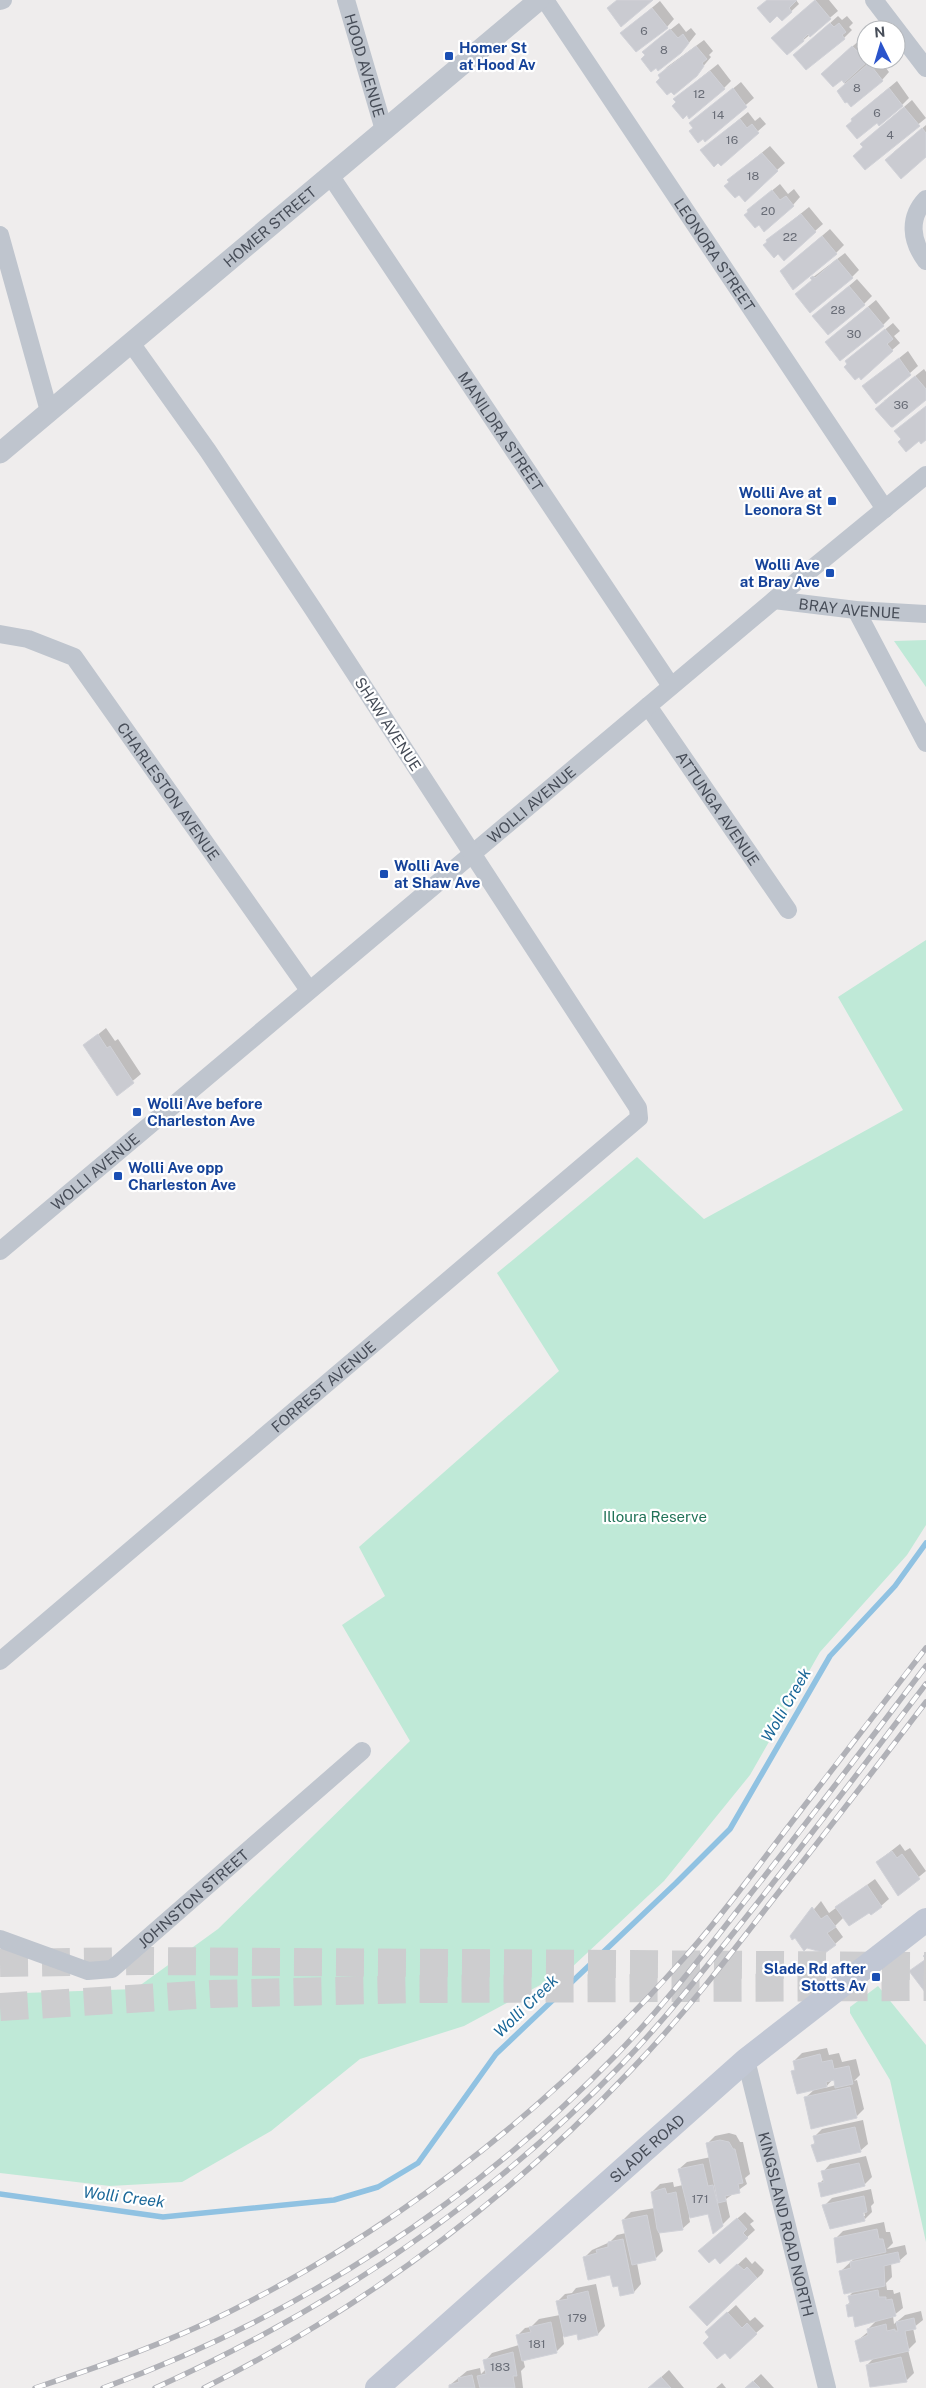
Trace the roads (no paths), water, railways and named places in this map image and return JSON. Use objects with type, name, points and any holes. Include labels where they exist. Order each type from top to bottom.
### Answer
[{"type":"main road","name":"SLADE ROAD","points":[[384,2386],[746,2060],[926,1920]]},
{"type":"street","name":"HOOD AVENUE","points":[[346,0],[384,130]]},
{"type":"street","name":"HOMER STREET","points":[[0,453],[539,0]]},
{"type":"street","name":"LEONORA STREET","points":[[545,0],[884,509]]},
{"type":"street","points":[[874,0],[926,68]]},
{"type":"street","name":"MANILDRA STREET","points":[[330,175],[671,686]]},
{"type":"street","points":[[926,199],[915,216],[913,228],[914,241],[926,262]]},
{"type":"street","points":[[0,235],[49,411]]},
{"type":"street","name":"SHAW AVENUE","points":[[131,343],[214,460],[638,1108]]},
{"type":"street","name":"WOLLI AVENUE","points":[[0,1251],[671,686],[926,475]]},
{"type":"street","name":"BRAY AVENUE","points":[[774,600],[856,610],[926,614]]},
{"type":"street","points":[[856,610],[926,743]]},
{"type":"street","name":"CHARLESTON AVENUE","points":[[0,634],[28,638],[74,657],[309,990]]},
{"type":"street","name":"ATTUNGA AVENUE","points":[[648,706],[788,910]]},
{"type":"street","name":"FORREST AVENUE","points":[[0,1661],[639,1118],[638,1108]]},
{"type":"street","name":"JOHNSTON STREET","points":[[0,1939],[88,1971],[112,1968],[362,1750]]},
{"type":"street","name":"KINGSLAND ROAD NORTH","points":[[746,2060],[827,2388]]},
{"type":"waterway","name":"Wolli Creek","points":[[0,2194],[163,2217],[334,2200],[378,2187],[418,2163],[496,2054],[730,1829],[830,1656],[895,1586],[926,1543]]},
{"type":"tunnel","points":[[0,1963],[138,1961],[926,1966]]},
{"type":"tunnel","points":[[0,2007],[212,1994],[417,1989],[926,1987]]},
{"type":"railway","points":[[35,2388],[182,2334],[294,2278],[416,2200],[474,2157],[530,2111],[584,2062],[635,2011],[699,1941],[926,1648]]},
{"type":"railway","points":[[103,2388],[175,2360],[244,2327],[312,2291],[378,2251],[441,2207],[502,2160],[560,2110],[632,2038],[680,1982],[788,1846],[926,1666]]},
{"type":"railway","points":[[155,2388],[220,2357],[284,2323],[345,2287],[405,2248],[463,2205],[573,2113],[624,2062],[687,1990],[747,1916],[926,1684]]},
{"type":"railway","points":[[204,2388],[263,2357],[321,2323],[432,2247],[485,2206],[585,2117],[651,2049],[704,1987],[926,1702]]},
{"type":"place","name":"Homer St at Hood Av","points":[[449,56]]},
{"type":"place","name":"Wolli Ave at Leonora St","points":[[832,501]]},
{"type":"place","name":"Wolli Ave at Bray Ave","points":[[830,573]]},
{"type":"place","name":"Wolli Ave at Shaw Ave","points":[[384,874]]},
{"type":"place","name":"Wolli Ave before Charleston Ave","points":[[137,1112]]},
{"type":"place","name":"Wolli Ave opp Charleston Ave","points":[[118,1176]]},
{"type":"place","name":"Slade Rd after Stotts Av","points":[[876,1977]]},
{"type":"park label","name":"Illoura Reserve","points":[[655,1516]]}]
